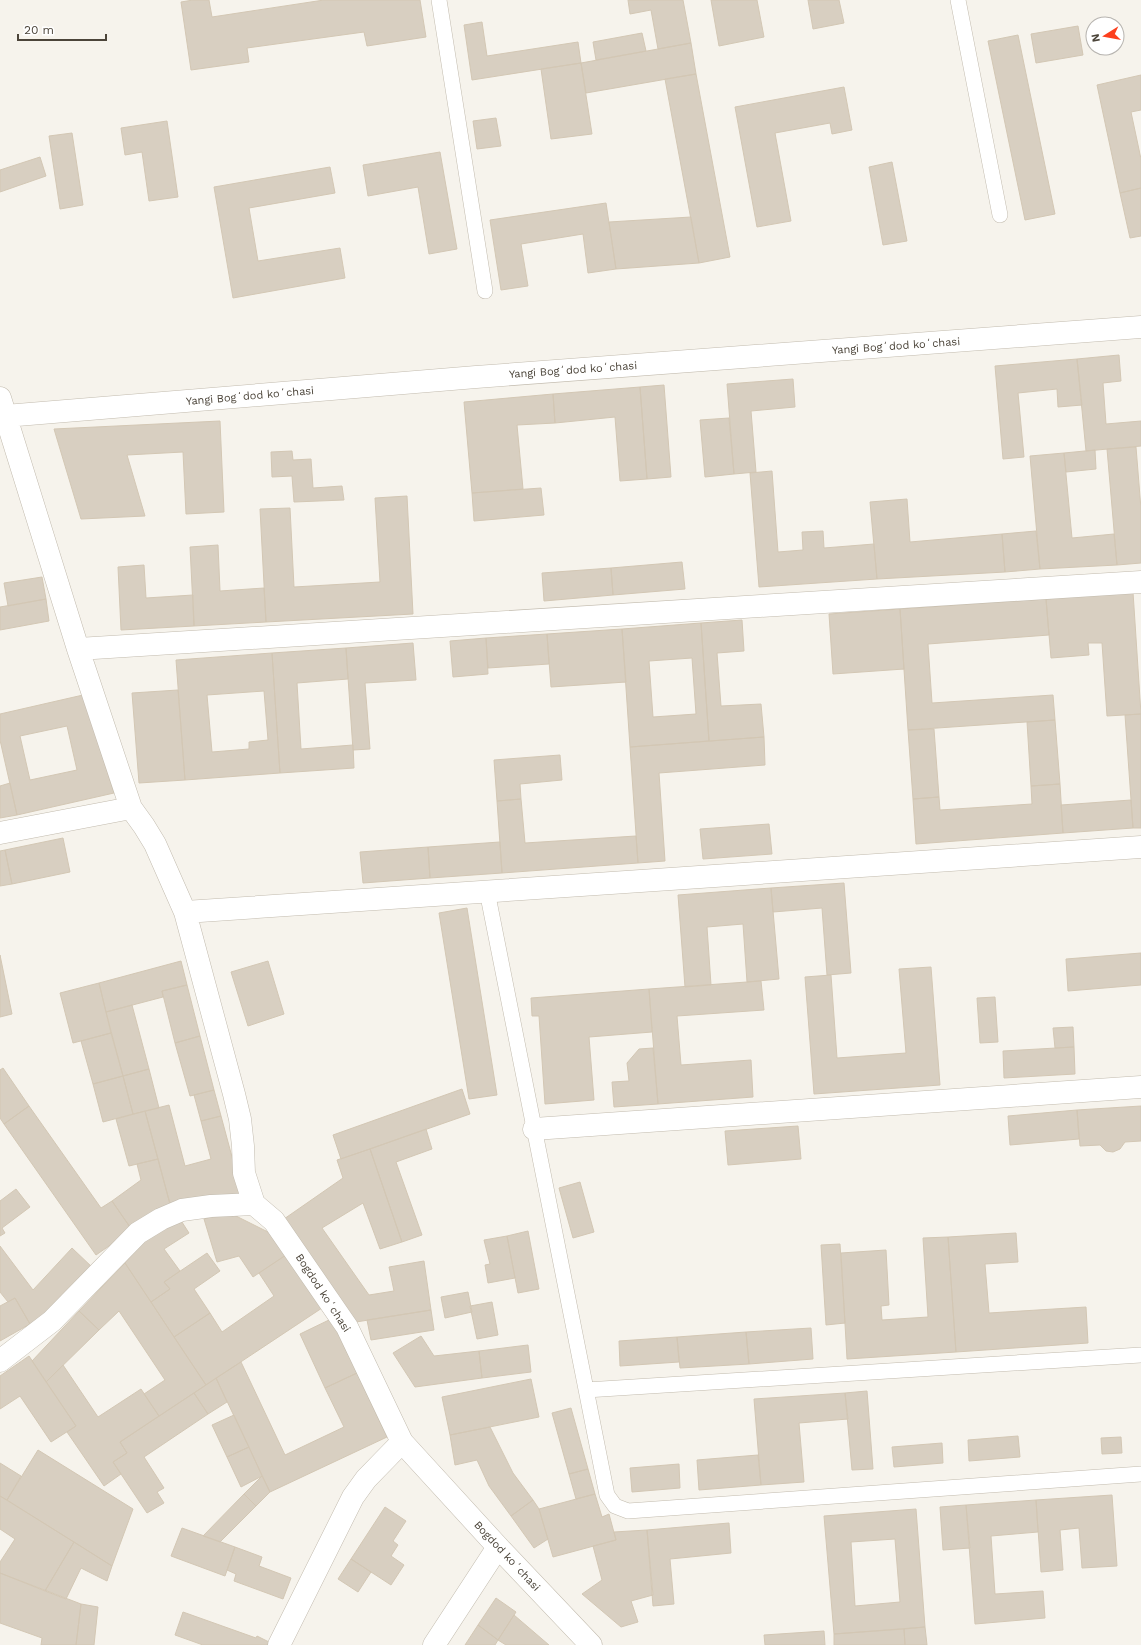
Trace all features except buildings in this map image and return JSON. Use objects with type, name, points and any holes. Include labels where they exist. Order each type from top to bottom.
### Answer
[{"type":"street","name":"Yangi Bogʻdod koʻchasi","points":[[2,407],[461,379],[1141,327]]},
{"type":"street","points":[[0,1361],[52,1321],[138,1233],[161,1218],[182,1210],[254,1204],[244,1173],[240,1119],[185,912],[155,844],[131,808],[78,648],[2,407]]},
{"type":"street","points":[[78,648],[1141,582]]},
{"type":"street","points":[[0,833],[131,808]]},
{"type":"street","points":[[185,912],[1141,847]]},
{"type":"street","points":[[534,1129],[1141,1087]]},
{"type":"street","name":"Bogdod koʻchasi","points":[[254,1204],[274,1220],[347,1327],[402,1442],[498,1547],[592,1645]]},
{"type":"street","points":[[279,1645],[353,1497],[366,1478],[402,1442]]},
{"type":"street","points":[[434,1645],[498,1547]]},
{"type":"lane","points":[[438,0],[485,292]]},
{"type":"lane","points":[[958,0],[1000,215]]},
{"type":"lane","points":[[486,891],[607,1495],[615,1506],[628,1511],[1141,1474]]},
{"type":"lane","points":[[586,1390],[1141,1355]]}]
